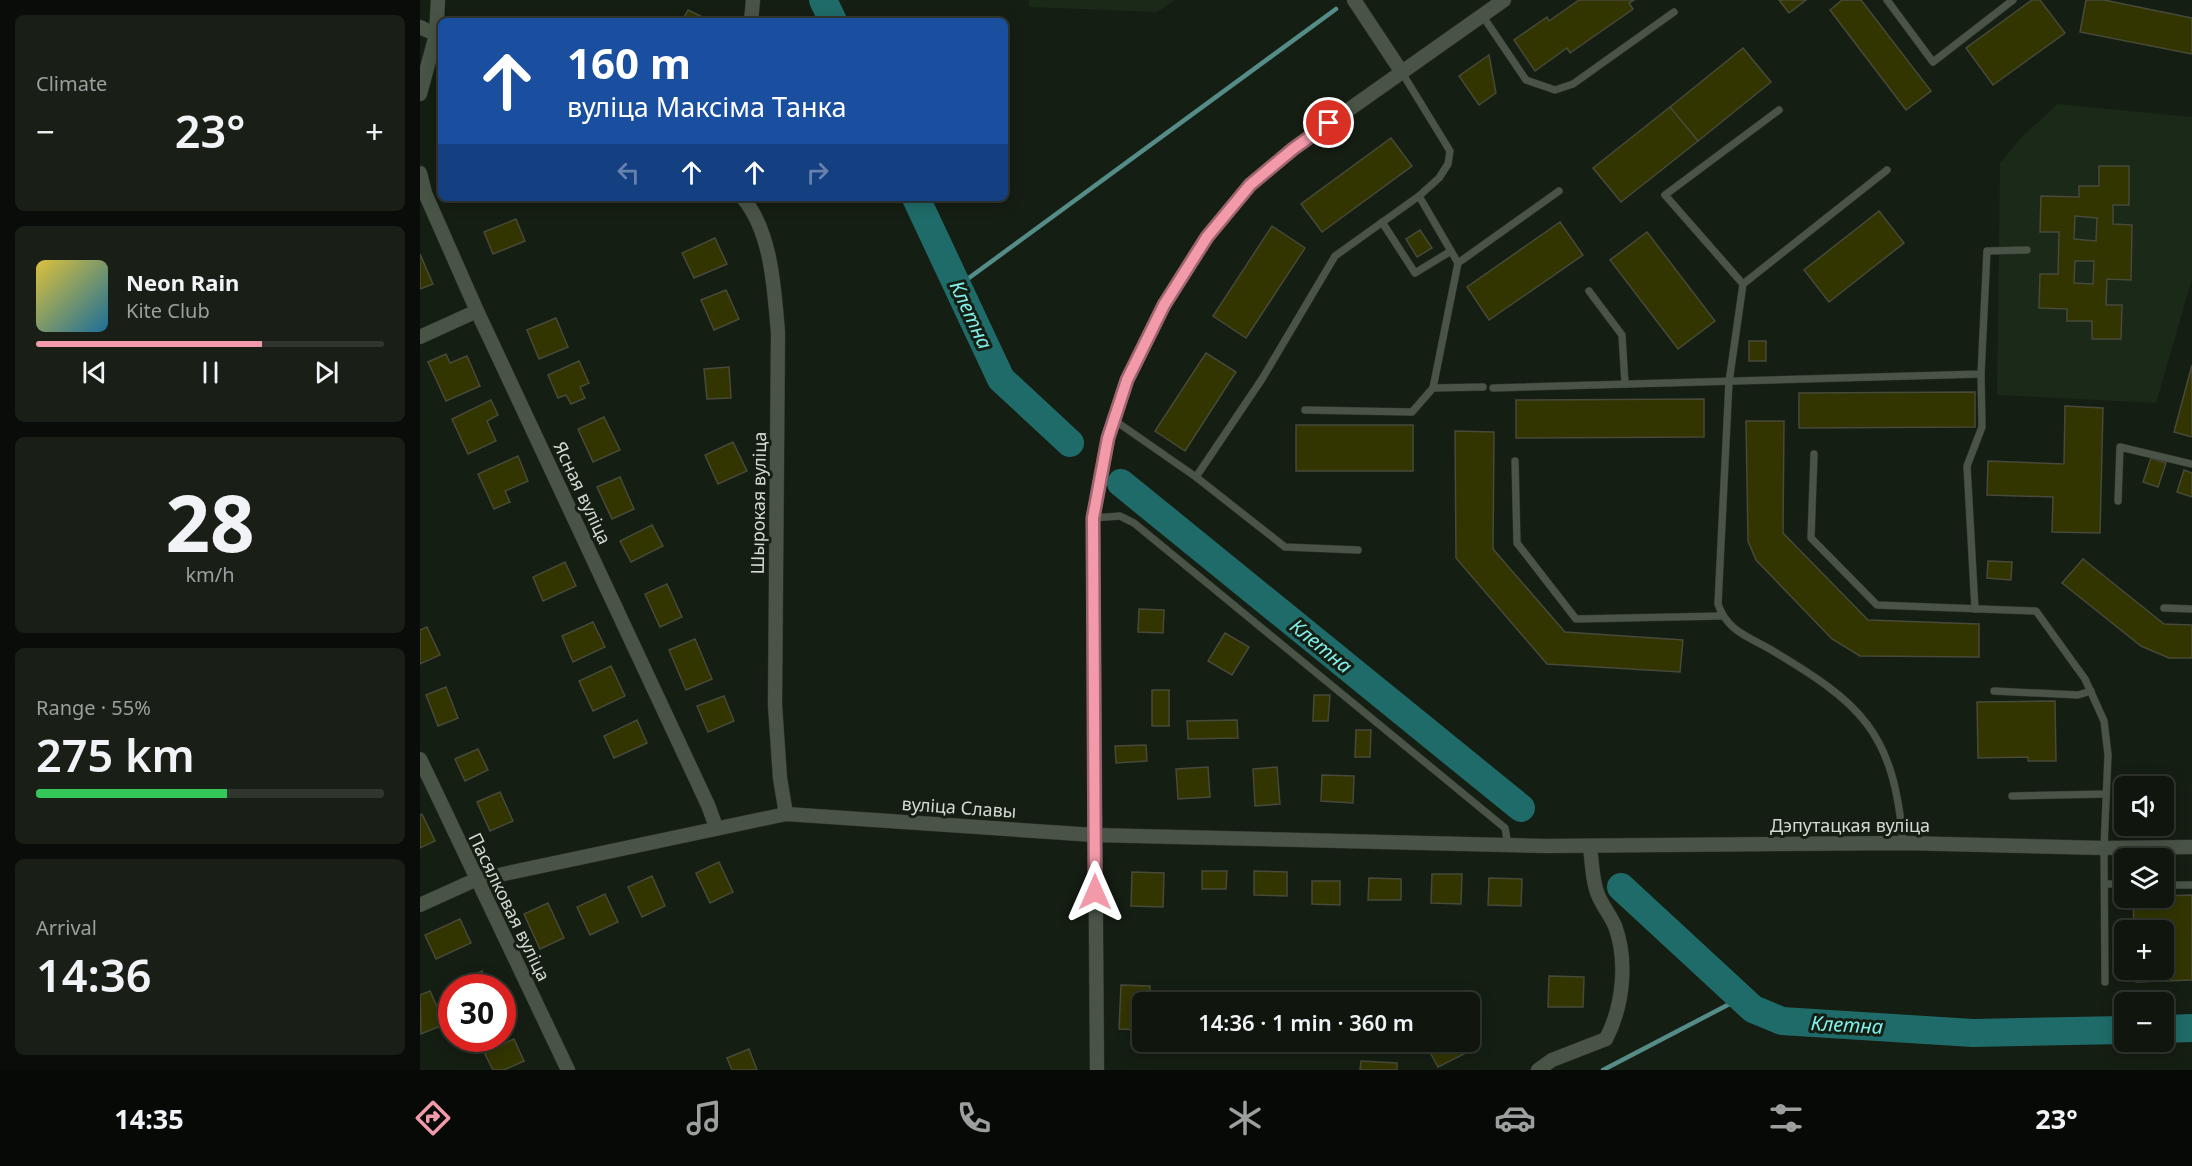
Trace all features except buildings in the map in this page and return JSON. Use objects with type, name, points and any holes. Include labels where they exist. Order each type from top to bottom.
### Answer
[{"type":"street","points":[[420,94],[438,32],[438,0]]},
{"type":"street","points":[[751,18],[753,0]]},
{"type":"street","points":[[1354,0],[1401,71]]},
{"type":"street","points":[[1096,1070],[1093,518],[1114,420],[1127,380],[1164,305],[1207,237],[1250,185],[1293,149],[1504,0]]},
{"type":"street","points":[[420,27],[438,32]]},
{"type":"street","name":"Ясная вуліца","points":[[420,173],[425,193],[477,310],[703,794],[716,827]]},
{"type":"street","name":"Шырокая вуліца","points":[[745,201],[760,231],[772,278],[778,332],[775,705],[780,778],[786,814]]},
{"type":"street","points":[[420,337],[477,310]]},
{"type":"street","name":"Пасялковая вуліца","points":[[420,759],[475,880],[568,1070]]},
{"type":"street","name":"вуліца Славы","points":[[420,905],[475,880],[716,827],[786,814],[1094,835],[1508,845]]},
{"type":"street","name":"Дэпутацкая вуліца","points":[[1508,845],[1590,847],[1903,843],[2104,848],[2192,847]]},
{"type":"street","points":[[1538,1070],[1552,1060],[1605,1039],[1614,1023],[1622,978],[1622,949],[1614,924],[1596,890],[1590,847]]},
{"type":"lane","points":[[1887,0],[1933,62],[2013,0]]},
{"type":"lane","points":[[1482,15],[1526,80],[1555,90],[1573,84],[1674,12]]},
{"type":"lane","points":[[1196,477],[1262,379],[1335,256],[1419,196],[1439,178],[1448,164],[1450,151],[1401,71]]},
{"type":"lane","points":[[1743,284],[1665,195],[1779,110]]},
{"type":"lane","points":[[1887,170],[1743,284],[1729,382],[1718,604],[1722,615],[1732,628],[1813,675],[1848,703],[1869,724],[1887,755],[1899,797],[1903,843]]},
{"type":"lane","points":[[1305,410],[1412,412],[1433,388],[1458,262],[1559,191]]},
{"type":"lane","points":[[1419,196],[1458,262]]},
{"type":"lane","points":[[1383,222],[1414,273],[1451,251]]},
{"type":"lane","points":[[1975,609],[1967,466],[1982,427],[1981,374],[1987,251],[2026,250]]},
{"type":"lane","points":[[1588,291],[1622,335],[1625,384]]},
{"type":"lane","points":[[1493,388],[1981,374]]},
{"type":"lane","points":[[1433,388],[1484,387]]},
{"type":"lane","points":[[1114,420],[1196,477],[1285,547],[1358,550]]},
{"type":"lane","points":[[2118,501],[2120,447],[2192,464]]},
{"type":"lane","points":[[1815,454],[1811,538],[1877,605],[2036,611],[2091,691],[2104,721],[2108,754],[2104,848],[2105,982]]},
{"type":"lane","points":[[1515,461],[1517,543],[1576,619],[1722,615]]},
{"type":"lane","points":[[1093,518],[1120,516],[1134,523],[1505,828],[1508,845]]},
{"type":"lane","points":[[2164,608],[2192,609]]},
{"type":"lane","points":[[1994,691],[2078,695],[2091,691]]},
{"type":"lane","points":[[2012,796],[2106,794]]},
{"type":"lane","points":[[2105,884],[2114,884]]},
{"type":"lane","points":[[2174,885],[2192,885]]},
{"type":"shaded area","points":[[1029,0],[1175,0],[1157,12],[1029,7]]},
{"type":"shaded area","points":[[2057,104],[2192,117],[2192,279],[2156,403],[1997,395],[2000,163],[2020,139]]},
{"type":"waterway","name":"Клетна","points":[[823,0],[832,18]]},
{"type":"waterway","points":[[958,286],[1336,9]]},
{"type":"waterway","name":"Клетна","points":[[917,201],[1001,379],[1070,443]]},
{"type":"waterway","name":"Клетна","points":[[1121,483],[1521,808]]},
{"type":"waterway","name":"Клетна","points":[[1621,887],[1753,1009],[1782,1021],[1973,1033],[2114,1030]]},
{"type":"waterway","points":[[1603,1070],[1741,998]]},
{"type":"waterway","name":"Клетна","points":[[2174,1029],[2192,1028]]},
{"type":"route","points":[[1095,892],[1093,518],[1108,438],[1127,380],[1164,305],[1207,237],[1250,185],[1329,123]]}]
